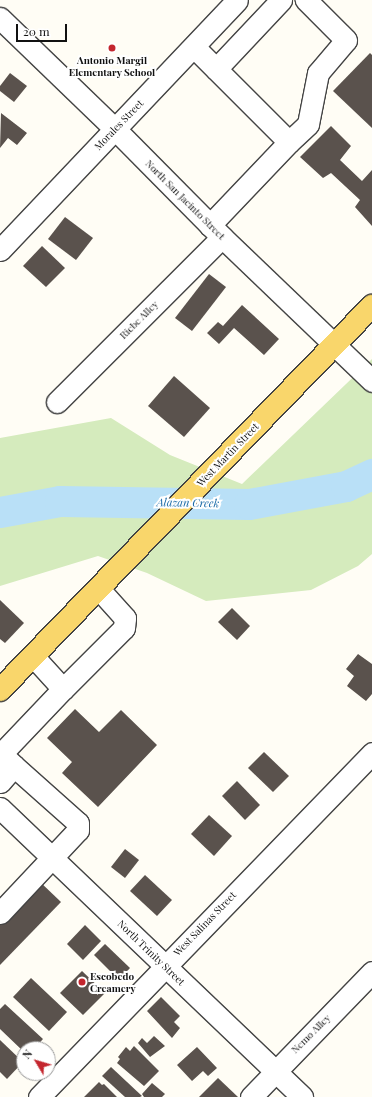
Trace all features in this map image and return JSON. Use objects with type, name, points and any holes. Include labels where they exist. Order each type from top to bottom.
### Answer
[{"type":"main road","name":"West Martin Street","points":[[0,690],[372,306]]},
{"type":"street","name":"Morales Street","points":[[0,250],[194,47],[236,0]]},
{"type":"street","points":[[216,69],[281,0]]},
{"type":"street","name":"Riebe Alley","points":[[57,402],[216,231],[289,142],[308,124],[318,73],[346,40],[306,0]]},
{"type":"street","name":"North San Jacinto Street","points":[[2,23],[115,129],[216,231],[365,374]]},
{"type":"street","points":[[194,47],[289,142]]},
{"type":"street","points":[[0,782],[7,760],[63,689],[124,628],[125,618],[98,588]]},
{"type":"street","points":[[33,656],[63,689]]},
{"type":"street","points":[[0,913],[78,830],[78,823],[7,760]]},
{"type":"street","name":"West Salinas Street","points":[[39,1097],[165,966],[369,762]]},
{"type":"street","name":"North Trinity Street","points":[[0,808],[302,1097]]},
{"type":"street","name":"Nemo Alley","points":[[251,1097],[275,1070],[372,972]]},
{"type":"green space","points":[[372,359],[372,554],[358,566],[311,590],[206,601],[147,573],[98,556],[0,586],[0,438],[111,418],[170,455],[242,484]]},
{"type":"building","points":[[370,53],[372,55],[372,128],[333,91]]},
{"type":"building","points":[[10,73],[27,86],[14,102],[0,91],[0,86]]},
{"type":"building","points":[[1,113],[27,133],[17,145],[8,138],[0,148]]},
{"type":"building","points":[[331,126],[351,146],[340,160],[362,181],[372,170],[372,226],[355,207],[360,200],[331,173],[323,178],[300,157]]},
{"type":"building","points":[[65,217],[93,238],[76,260],[48,239]]},
{"type":"building","points":[[42,246],[65,268],[46,287],[23,266]]},
{"type":"building","points":[[209,274],[226,287],[192,331],[175,318]]},
{"type":"building","points":[[242,305],[279,339],[264,355],[234,328],[219,344],[207,333],[218,322],[223,326]]},
{"type":"building","points":[[174,376],[210,408],[184,437],[148,406]]},
{"type":"building","points":[[0,600],[24,623],[5,643],[0,639]]},
{"type":"building","points":[[232,608],[250,626],[237,640],[218,622]]},
{"type":"building","points":[[358,654],[372,664],[372,694],[366,701],[347,686],[354,676],[346,669]]},
{"type":"building","points":[[75,709],[99,732],[121,710],[157,745],[98,807],[62,773],[72,762],[47,738]]},
{"type":"building","points":[[264,752],[289,776],[273,792],[248,768]]},
{"type":"building","points":[[237,781],[260,805],[245,820],[222,796]]},
{"type":"building","points":[[209,815],[232,836],[214,856],[191,834]]},
{"type":"building","points":[[125,849],[139,860],[125,878],[111,867]]},
{"type":"building","points":[[145,875],[172,900],[157,916],[130,891]]},
{"type":"building","points":[[38,880],[61,902],[0,965],[0,920]]},
{"type":"building","points":[[85,925],[101,941],[83,960],[67,944]]},
{"type":"building","points":[[105,944],[130,968],[119,980],[94,955]]},
{"type":"building","name":"Escobedo Creamery","points":[[82,971],[105,993],[83,1015],[60,993]]},
{"type":"building","points":[[31,978],[67,1012],[49,1031],[13,997]]},
{"type":"building","points":[[161,997],[180,1016],[174,1022],[180,1028],[172,1038],[147,1011]]},
{"type":"building","points":[[5,1004],[43,1039],[41,1041],[16,1041],[16,1044],[0,1029],[0,1009]]},
{"type":"building","points":[[154,1036],[165,1046],[150,1057],[138,1043],[142,1038],[147,1043]]},
{"type":"building","points":[[0,1040],[16,1055],[16,1069],[7,1079],[0,1072]]},
{"type":"building","points":[[134,1046],[159,1071],[144,1086],[117,1063],[120,1059],[118,1057],[126,1047],[130,1051]]},
{"type":"building","points":[[197,1047],[217,1068],[208,1076],[203,1071],[192,1081],[177,1065]]},
{"type":"building","points":[[111,1067],[142,1096],[125,1097],[102,1076]]},
{"type":"building","points":[[218,1078],[238,1097],[199,1097]]},
{"type":"building","points":[[99,1082],[102,1085],[104,1084],[117,1097],[84,1097]]},
{"type":"building","points":[[152,1083],[165,1094],[162,1097],[144,1097],[142,1094]]},
{"type":"waterway","name":"Alazan Creek","points":[[0,512],[60,501],[249,504],[346,486],[372,474]]},
{"type":"place","name":"Antonio Margil Elementary School","points":[[112,48]]},
{"type":"place","name":"Escobedo Creamery","points":[[82,982]]}]
